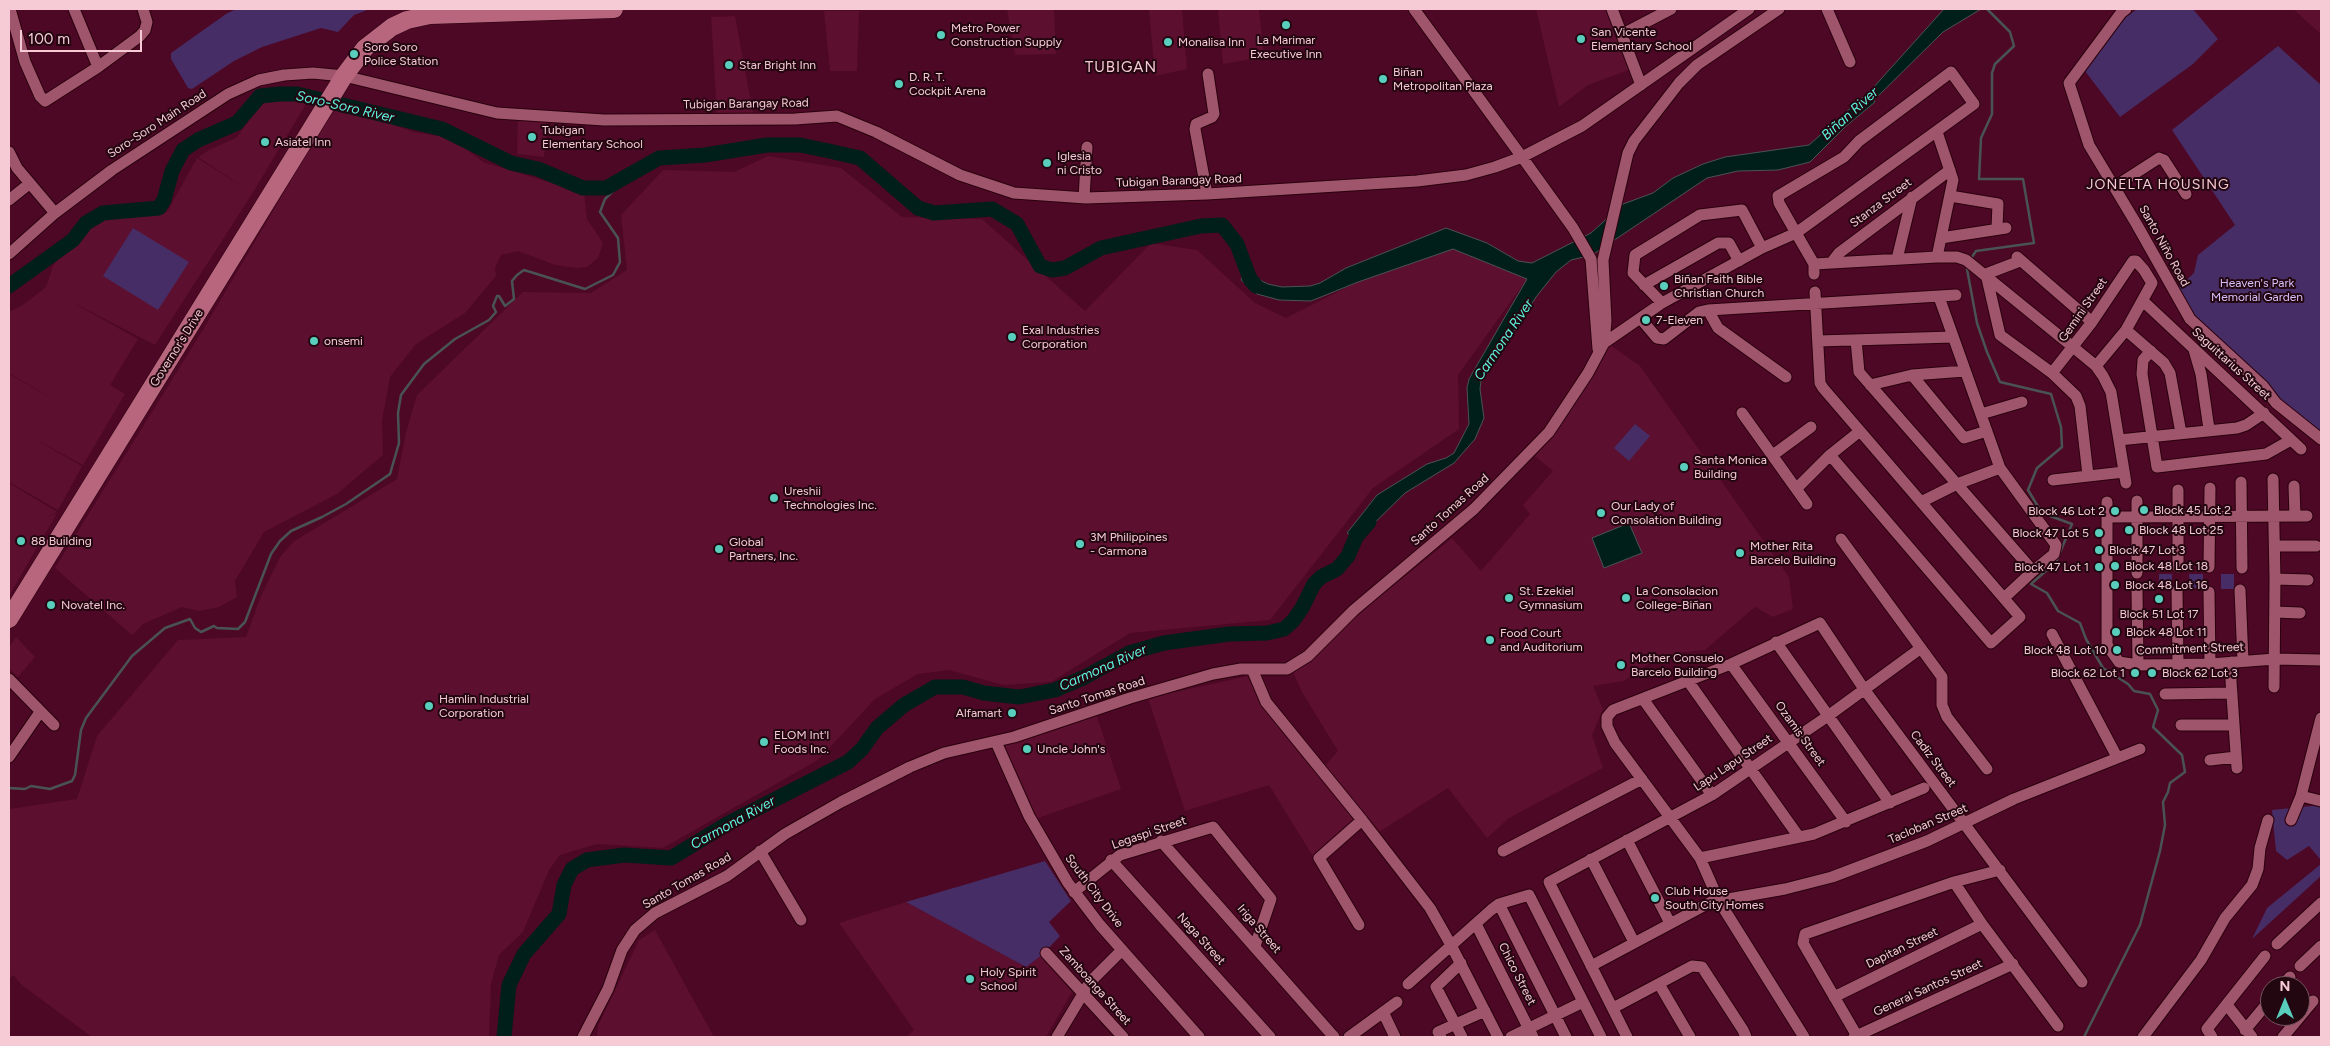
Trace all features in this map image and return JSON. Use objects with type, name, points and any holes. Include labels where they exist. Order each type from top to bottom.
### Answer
[{"type":"highway","name":"Governor's Drive","points":[[9,619],[320,117],[341,80],[359,55],[377,37],[399,24],[422,16],[444,13],[614,9]]},
{"type":"street","points":[[10,9],[25,62],[44,101],[98,67],[143,33],[147,26],[145,14]]},
{"type":"street","points":[[74,9],[98,67]]},
{"type":"street","points":[[1414,9],[1573,228],[1591,259],[1601,348]]},
{"type":"street","points":[[1612,9],[1641,85]]},
{"type":"street","points":[[1623,34],[1671,9]]},
{"type":"street","name":"Tubigan Barangay Road","points":[[341,80],[497,114],[604,120],[795,119],[837,116],[876,132],[960,175],[1014,193],[1084,198],[1207,194],[1450,177],[1472,173],[1522,157],[1577,129],[1748,9]]},
{"type":"street","points":[[1601,348],[1606,321],[1602,260],[1628,154],[1634,141],[1678,83],[1697,66],[1780,9]]},
{"type":"street","points":[[1827,9],[1850,62]]},
{"type":"street","name":"Santo Niño Road","points":[[2126,9],[2121,12],[2069,83],[2089,146],[2190,319],[2263,386],[2276,402],[2321,439]]},
{"type":"street","points":[[1601,348],[1662,303],[1762,248],[1796,233],[1974,104],[1951,72],[1859,141],[1844,157],[1780,194],[1778,200],[1796,233],[1814,269],[1832,262],[1937,257],[1957,257],[1966,260],[2096,366],[2111,392],[2125,477],[2088,475],[2053,480]]},
{"type":"street","name":"Soro-Soro Main Road","points":[[9,254],[55,213],[112,170],[237,88],[259,80],[284,75],[313,74],[341,80]]},
{"type":"street","points":[[1207,194],[1195,129],[1196,124],[1212,117],[1214,114],[1208,74]]},
{"type":"street","points":[[1937,132],[1953,180],[1937,257]]},
{"type":"street","points":[[1084,198],[1087,148]]},
{"type":"street","points":[[9,152],[13,162],[29,184],[55,213]]},
{"type":"street","points":[[2114,187],[2159,158],[2164,160],[2186,194]]},
{"type":"street","name":"Stanza Street","points":[[1832,262],[1838,253],[1950,170]]},
{"type":"street","points":[[9,200],[29,184]]},
{"type":"street","points":[[1941,238],[2001,228],[1998,204],[1950,196]]},
{"type":"street","points":[[1897,259],[1912,197]]},
{"type":"street","points":[[1662,303],[1633,274],[1635,255],[1700,215],[1742,210],[1762,248]]},
{"type":"street","points":[[1644,285],[1718,243],[1729,243],[1739,261]]},
{"type":"street","points":[[1982,272],[2019,259],[2092,322]]},
{"type":"street","name":"Gemini Street","points":[[2052,373],[2092,322],[2133,261],[2138,262],[2152,283],[2143,300]]},
{"type":"street","points":[[1982,272],[2000,336],[2052,373],[2072,390],[2080,406],[2088,475]]},
{"type":"street","points":[[1641,319],[1657,338],[1664,339],[1699,312],[1708,310],[1815,298],[1939,297],[1956,295]]},
{"type":"street","points":[[1939,297],[2000,468],[2056,545],[2054,554],[2004,598]]},
{"type":"street","points":[[1815,298],[1820,383],[2020,617],[1991,644],[1830,455]]},
{"type":"street","points":[[2096,366],[2126,330],[2143,300]]},
{"type":"street","name":"Saguittarius Street","points":[[2143,300],[2194,350],[2301,448]]},
{"type":"street","points":[[1708,310],[1718,328],[1786,377]]},
{"type":"street","points":[[2126,330],[2164,362],[2170,373],[2181,433]]},
{"type":"street","points":[[1818,341],[1953,337]]},
{"type":"street","points":[[1856,340],[1859,372],[2033,571]]},
{"type":"street","name":"Santo Tomas Road","points":[[583,1037],[608,988],[622,950],[635,930],[655,913],[727,876],[785,834],[841,802],[902,771],[944,754],[1032,732],[1130,698],[1213,674],[1252,669],[1287,669],[1303,661],[1354,610],[1474,510],[1543,441],[1588,373],[1601,348]]},
{"type":"street","points":[[2194,350],[2201,374],[2209,429]]},
{"type":"street","points":[[2151,351],[2143,360],[2142,374],[2156,467],[2266,454],[2291,440]]},
{"type":"street","points":[[1870,385],[1912,375],[1965,371]]},
{"type":"street","points":[[1912,375],[1964,438],[1987,431]]},
{"type":"street","points":[[1981,414],[2022,402]]},
{"type":"street","points":[[1742,413],[1808,504]]},
{"type":"street","points":[[2119,440],[2209,429],[2237,428],[2246,425],[2264,413]]},
{"type":"street","points":[[1773,454],[1810,427]]},
{"type":"street","points":[[1797,488],[1830,455],[1860,430]]},
{"type":"street","points":[[1921,502],[1957,484],[2000,468]]},
{"type":"street","points":[[2273,479],[2275,546],[2274,687]]},
{"type":"street","points":[[2241,482],[2242,568]]},
{"type":"street","points":[[2294,486],[2295,516]]},
{"type":"street","points":[[2209,567],[2210,488]]},
{"type":"street","points":[[2178,490],[2178,567]]},
{"type":"street","points":[[2137,501],[2137,573]]},
{"type":"street","name":"Commitment Street","points":[[2107,502],[2108,645],[2119,662],[2138,665],[2210,664],[2275,659],[2321,660]]},
{"type":"street","points":[[2107,516],[2307,516]]},
{"type":"street","points":[[1841,539],[1942,677],[1942,706],[1947,717],[1987,769]]},
{"type":"street","points":[[2275,546],[2316,546]]},
{"type":"street","points":[[2275,579],[2308,580]]},
{"type":"street","points":[[2137,590],[2138,665]]},
{"type":"street","points":[[2210,760],[2236,762],[2232,693],[2237,661],[2240,590]]},
{"type":"street","points":[[2177,591],[2178,664]]},
{"type":"street","points":[[2209,592],[2210,664]]},
{"type":"street","points":[[2275,612],[2300,613]]},
{"type":"street","name":"Cadiz Street","points":[[1776,642],[1820,623],[1864,689],[2082,982]]},
{"type":"street","points":[[2052,634],[2117,757]]},
{"type":"street","points":[[1804,1037],[1719,901],[1700,858],[1615,743],[1606,726],[1607,717],[1612,710],[1731,664],[1776,642],[1890,803]]},
{"type":"street","name":"Lapu Lapu Street","points":[[1591,966],[1549,882],[1712,795],[1828,716],[1921,648]]},
{"type":"street","name":"Ozamis Street","points":[[1731,664],[1846,822]]},
{"type":"street","points":[[1252,669],[1266,702],[1362,820],[1430,908],[1498,1037]]},
{"type":"street","points":[[1688,681],[1799,837]]},
{"type":"street","points":[[10,684],[54,725]]},
{"type":"street","points":[[2165,694],[2232,693]]},
{"type":"street","points":[[1643,699],[1712,795]]},
{"type":"street","points":[[11,759],[40,712]]},
{"type":"street","points":[[2291,820],[2301,796],[2321,718]]},
{"type":"street","points":[[2181,724],[2234,725]]},
{"type":"street","name":"South City Drive","points":[[996,742],[1030,816],[1056,865],[1074,892],[1122,950],[1199,1037]]},
{"type":"street","name":"Tacloban Street","points":[[1591,966],[1711,902],[1784,889],[1832,877],[1927,841],[2014,798],[2140,749]]},
{"type":"street","points":[[1502,851],[1642,778]]},
{"type":"street","points":[[1700,858],[1799,837],[1846,822],[1924,788]]},
{"type":"street","points":[[2301,796],[2321,801]]},
{"type":"street","points":[[1358,925],[1319,858],[1362,820]]},
{"type":"street","points":[[2143,1037],[2201,960],[2225,918],[2252,885],[2258,869],[2260,848],[2268,820]]},
{"type":"street","name":"Legaspi Street","points":[[1074,892],[1120,854],[1213,828],[1271,899],[1255,946]]},
{"type":"street","points":[[1627,840],[1670,923]]},
{"type":"street","name":"Iriga Street","points":[[1161,841],[1334,1037]]},
{"type":"street","points":[[760,851],[801,920]]},
{"type":"street","points":[[1591,859],[1634,942]]},
{"type":"street","name":"Naga Street","points":[[1111,860],[1270,1037]]},
{"type":"street","points":[[1856,1037],[1803,943],[1805,934],[1954,882],[2000,870]]},
{"type":"street","points":[[1954,882],[1982,924],[2058,1026]]},
{"type":"street","points":[[1408,984],[1499,904],[1529,895],[1601,1037]]},
{"type":"street","points":[[1499,904],[1566,1037]]},
{"type":"street","points":[[2277,944],[2320,907]]},
{"type":"street","name":"Chico Street","points":[[1476,924],[1531,1033]]},
{"type":"street","name":"Dapitan Street","points":[[1834,997],[1982,924]]},
{"type":"street","points":[[2300,966],[2321,946]]},
{"type":"street","points":[[1056,1037],[1082,993],[1122,950]]},
{"type":"street","name":"Zamboanga Street","points":[[1046,953],[1082,993],[1112,1032],[1123,1037]]},
{"type":"street","points":[[2212,1037],[2207,1029],[2265,956]]},
{"type":"street","points":[[1460,963],[1436,987],[1462,1037]]},
{"type":"street","name":"General Santos Street","points":[[1856,1037],[2013,964]]},
{"type":"street","points":[[1591,966],[1627,1037]]},
{"type":"street","points":[[1612,1008],[1692,966],[1702,967],[1746,1037]]},
{"type":"street","points":[[1659,984],[1690,1037]]},
{"type":"street","points":[[2283,1037],[2313,1001]]},
{"type":"street","points":[[1349,1037],[1397,1002]]},
{"type":"street","points":[[1511,1037],[1531,1033],[1555,1016],[1584,1002]]},
{"type":"street","points":[[2227,1005],[2248,1033],[2260,1015]]},
{"type":"street","points":[[1441,1037],[1438,1032],[1485,1011]]},
{"type":"street","points":[[1383,1012],[1395,1037]]},
{"type":"shaded area","points":[[1007,9],[1054,9],[1056,54],[1015,55]]},
{"type":"shaded area","name":"Monalisa Inn","points":[[1149,9],[1182,9],[1187,69],[1155,76]]},
{"type":"shaded area","points":[[1218,9],[1259,9],[1264,57],[1223,64]]},
{"type":"shaded area","name":"San Vicente Elementary School","points":[[1536,9],[1609,9],[1629,70],[1588,85],[1559,107]]},
{"type":"shaded area","points":[[2293,9],[2321,9],[2321,34]]},
{"type":"shaded area","points":[[824,11],[859,11],[857,71],[830,71]]},
{"type":"shaded area","name":"Star Bright Inn","points":[[735,16],[753,113],[717,113],[711,17]]},
{"type":"shaded area","points":[[274,98],[297,98],[306,104],[252,194],[155,345],[68,300],[138,339],[110,385],[125,394],[83,465],[31,437],[82,466],[58,510],[9,482],[9,374],[53,399],[9,373],[9,312],[23,305],[46,287],[53,266],[60,257],[101,219],[129,212],[167,212],[197,158],[242,186],[198,157],[236,138],[257,110],[265,102]]},
{"type":"shaded area","points":[[354,110],[413,132],[452,138],[483,162],[584,193],[587,219],[603,243],[598,258],[587,267],[576,268],[555,265],[518,251],[501,255],[495,268],[496,276],[465,313],[416,344],[390,377],[382,421],[383,455],[337,494],[264,532],[235,581],[237,597],[219,607],[199,611],[182,607],[143,624],[132,635],[55,568],[201,333],[332,111]]},
{"type":"shaded area","name":"Tubigan Elementary School","points":[[518,117],[548,119],[544,157],[517,154]]},
{"type":"shaded area","points":[[768,156],[841,168],[902,217],[982,219],[1085,311],[1151,243],[1197,250],[1255,303],[1286,318],[1358,282],[1453,249],[1527,279],[1458,375],[1459,429],[1373,488],[1270,620],[1130,633],[1051,682],[1003,685],[949,670],[918,674],[875,699],[818,760],[663,848],[597,844],[560,855],[549,870],[523,932],[499,955],[491,984],[489,1037],[92,1037],[23,986],[13,975],[9,979],[9,809],[77,799],[97,736],[178,640],[246,637],[261,596],[280,557],[293,542],[397,479],[406,432],[417,395],[523,292],[591,293],[627,270],[621,215],[663,170],[734,172]]},
{"type":"shaded area","name":"La Consolacion College-Biñan","points":[[1610,345],[1640,366],[1789,577],[1793,609],[1773,617],[1755,607],[1705,650],[1677,653],[1651,662],[1624,681],[1593,686],[1603,709],[1592,735],[1603,768],[1509,818],[1487,838],[1448,788],[1379,832],[1325,766],[1338,751],[1302,692],[1293,672],[1356,616],[1452,538],[1481,571],[1530,514],[1523,505],[1553,471],[1535,456],[1550,437]]},
{"type":"shaded area","points":[[9,483],[57,512],[44,519],[57,513],[9,596]]},
{"type":"shaded area","points":[[16,637],[35,657],[18,677],[9,668],[9,647]]},
{"type":"shaded area","points":[[1248,676],[1259,701],[1273,720],[1357,821],[1314,858],[1269,785],[1185,811],[1148,698]]},
{"type":"shaded area","points":[[1096,714],[1121,789],[1035,819],[1003,746]]},
{"type":"shaded area","name":"Holy Spirit School","points":[[906,902],[1026,967],[1042,955],[1072,992],[1046,1037],[906,1037],[914,1030],[839,923]]},
{"type":"shaded area","points":[[655,930],[714,1037],[597,1037],[598,1026],[639,940]]},
{"type":"green space","points":[[236,9],[370,9],[354,15],[338,32],[321,28],[262,47],[234,61],[192,89],[188,88],[171,59],[171,53]]},
{"type":"green space","points":[[2137,9],[2193,9],[2218,39],[2193,64],[2120,117],[2085,71],[2121,21]]},
{"type":"green space","name":"Heaven's Park Memorial Garden","points":[[2278,46],[2321,85],[2321,446],[2191,315],[2178,288],[2194,273],[2198,255],[2235,225],[2172,130]]},
{"type":"green space","points":[[133,228],[189,262],[158,310],[103,276]]},
{"type":"green space","points":[[1635,424],[1650,436],[1629,461],[1614,448]]},
{"type":"green space","points":[[2159,574],[2172,574],[2172,588],[2159,588]]},
{"type":"green space","points":[[2189,574],[2203,574],[2203,588],[2190,588]]},
{"type":"green space","points":[[2221,574],[2234,574],[2234,589],[2221,589]]},
{"type":"green space","points":[[2321,805],[2321,860],[2309,846],[2287,860],[2276,851],[2272,810]]},
{"type":"green space","points":[[1045,861],[1071,901],[1049,922],[1060,936],[1042,955],[1026,967],[906,902]]},
{"type":"green space","points":[[2321,864],[2321,876],[2252,939],[2267,908]]},
{"type":"water","name":"Biñan River","points":[[1944,9],[1981,9],[1943,32],[1874,100],[1875,102],[1845,127],[1810,162],[1778,170],[1738,171],[1707,178],[1592,255],[1571,260],[1556,272],[1536,297],[1481,381],[1480,389],[1484,418],[1475,439],[1454,463],[1405,493],[1358,539],[1347,533],[1377,495],[1427,464],[1446,458],[1454,453],[1469,424],[1467,388],[1469,379],[1527,279],[1453,249],[1358,282],[1311,301],[1279,300],[1257,294],[1241,280],[1246,268],[1256,278],[1268,284],[1282,287],[1310,286],[1320,283],[1346,268],[1446,228],[1487,243],[1518,261],[1532,263],[1591,233],[1623,204],[1653,193],[1673,178],[1703,164],[1725,157],[1809,145],[1872,89]]},
{"type":"water","points":[[1629,523],[1642,553],[1604,568],[1592,538]]},
{"type":"waterway","points":[[1970,260],[1976,251],[2034,243],[2023,179],[1979,179],[1981,138],[1992,114],[1992,73],[1995,64],[2014,46],[2010,32],[1987,9]]},
{"type":"waterway","name":"Soro-Soro River","points":[[9,286],[73,240],[86,223],[103,213],[159,208],[164,200],[172,171],[183,150],[198,140],[237,123],[260,96],[280,94],[297,94],[442,129],[511,163],[538,169],[583,188],[606,188],[659,158],[705,155],[767,145],[800,145],[860,158],[918,208],[934,213],[992,209],[1017,224],[1040,266],[1052,270],[1065,268],[1101,248],[1201,226],[1222,225],[1237,244],[1250,279],[1256,286]]},
{"type":"waterway","points":[[9,788],[25,789],[31,786],[50,789],[72,781],[75,775],[81,730],[86,718],[132,656],[165,628],[190,619],[195,628],[201,632],[214,626],[217,628],[238,629],[245,622],[271,554],[280,541],[291,531],[346,504],[390,474],[399,443],[398,413],[401,395],[424,364],[455,339],[489,320],[496,312],[493,306],[497,296],[499,296],[505,306],[514,299],[512,281],[517,275],[524,270],[585,289],[613,275],[620,262],[618,238],[600,212],[605,199],[628,176]]},
{"type":"waterway","points":[[1968,265],[1967,269],[1977,323],[2000,382],[2051,394],[2061,427],[2062,447],[2037,468],[2028,490],[2042,513],[2072,524],[2056,562],[2031,584],[2047,593],[2058,611],[2080,623],[2086,639],[2103,668],[2128,684],[2134,691],[2150,694],[2158,710],[2153,727],[2182,755],[2185,772],[2170,783],[2163,802],[2165,825],[2140,925],[2084,1037]]},
{"type":"waterway","name":"Carmona River","points":[[504,1037],[509,985],[524,954],[559,914],[564,885],[572,869],[587,860],[624,855],[671,858],[727,824],[848,762],[862,749],[877,728],[904,705],[935,687],[963,687],[984,693],[1019,697],[1055,690],[1085,677],[1129,653],[1164,643],[1229,634],[1267,633],[1284,629],[1293,621],[1302,608],[1314,584],[1321,577],[1337,569],[1348,556],[1356,537],[1369,522]]},
{"type":"place","name":"La Marimar Executive Inn","points":[[1286,25]]},
{"type":"place","name":"Metro Power Construction Supply","points":[[941,35]]},
{"type":"place","name":"San Vicente Elementary School","points":[[1581,39]]},
{"type":"place","name":"Monalisa Inn","points":[[1168,42]]},
{"type":"place","name":"Soro Soro Police Station","points":[[354,54]]},
{"type":"place","name":"Star Bright Inn","points":[[729,65]]},
{"type":"place","name":"Biñan Metropolitan Plaza","points":[[1383,79]]},
{"type":"place","name":"D. R. T. Cockpit Arena","points":[[899,84]]},
{"type":"place","name":"Tubigan Elementary School","points":[[532,137]]},
{"type":"place","name":"Asiatel Inn","points":[[265,142]]},
{"type":"place","name":"Iglesia ni Cristo","points":[[1047,163]]},
{"type":"place","name":"Biñan Faith Bible Christian Church","points":[[1664,286]]},
{"type":"place","name":"7-Eleven","points":[[1646,320]]},
{"type":"place","name":"Exal Industries Corporation","points":[[1012,337]]},
{"type":"place","name":"onsemi","points":[[314,341]]},
{"type":"place","name":"Santa Monica Building","points":[[1684,467]]},
{"type":"place","name":"Ureshii Technologies Inc.","points":[[774,498]]},
{"type":"place","name":"Block 45 Lot 2","points":[[2144,510]]},
{"type":"place","name":"Block 46 Lot 2","points":[[2115,511]]},
{"type":"place","name":"Our Lady of Consolation Building","points":[[1601,513]]},
{"type":"place","name":"Block 48 Lot 25","points":[[2129,530]]},
{"type":"place","name":"Block 47 Lot 5","points":[[2099,533]]},
{"type":"place","name":"88 Building","points":[[21,541]]},
{"type":"place","name":"3M Philippines - Carmona","points":[[1080,544]]},
{"type":"place","name":"Global Partners, Inc.","points":[[719,549]]},
{"type":"place","name":"Block 47 Lot 3","points":[[2099,550]]},
{"type":"place","name":"Mother Rita Barcelo Building","points":[[1740,553]]},
{"type":"place","name":"Block 48 Lot 18","points":[[2115,566]]},
{"type":"place","name":"Block 47 Lot 1","points":[[2099,567]]},
{"type":"place","name":"Block 48 Lot 16","points":[[2115,585]]},
{"type":"place","name":"St. Ezekiel Gymnasium","points":[[1509,598]]},
{"type":"place","name":"La Consolacion College-Biñan","points":[[1626,598]]},
{"type":"place","name":"Block 51 Lot 17","points":[[2159,599]]},
{"type":"place","name":"Novatel Inc.","points":[[51,605]]},
{"type":"place","name":"Block 48 Lot 11","points":[[2116,632]]},
{"type":"place","name":"Food Court and Auditorium","points":[[1490,640]]},
{"type":"place","name":"Block 48 Lot 10","points":[[2117,650]]},
{"type":"place","name":"Mother Consuelo Barcelo Building","points":[[1621,665]]},
{"type":"place","name":"Block 62 Lot 1","points":[[2135,673]]},
{"type":"place","name":"Block 62 Lot 3","points":[[2152,673]]},
{"type":"place","name":"Hamlin Industrial Corporation","points":[[429,706]]},
{"type":"place","name":"Alfamart","points":[[1012,713]]},
{"type":"place","name":"ELOM Int'l Foods Inc.","points":[[764,742]]},
{"type":"place","name":"Uncle John's","points":[[1027,749]]},
{"type":"place","name":"Club House South City Homes","points":[[1655,898]]},
{"type":"place","name":"Holy Spirit School","points":[[970,979]]},
{"type":"district","name":"TUBIGAN","points":[[1121,68]]},
{"type":"district","name":"JONELTA HOUSING","points":[[2158,185]]}]
